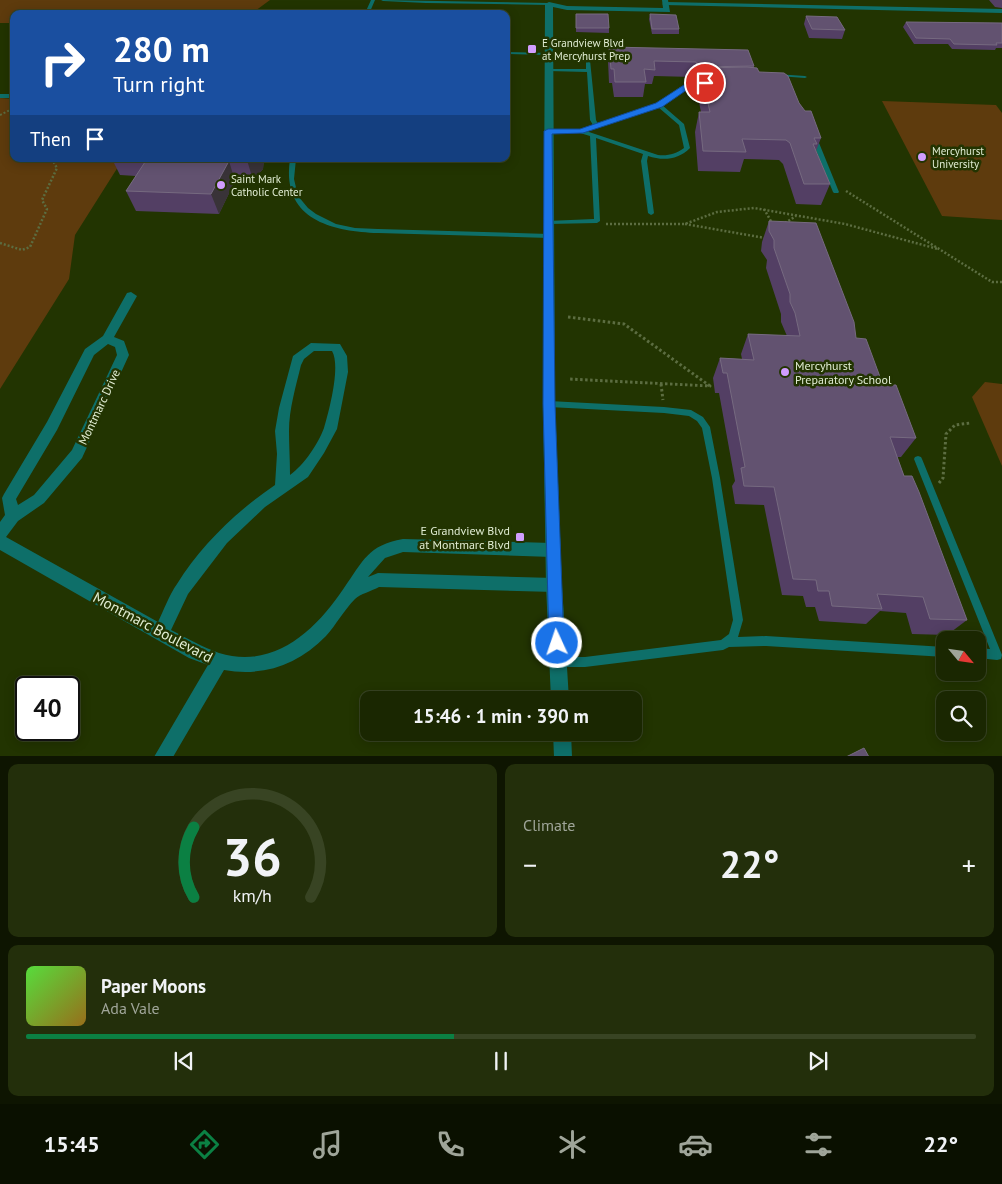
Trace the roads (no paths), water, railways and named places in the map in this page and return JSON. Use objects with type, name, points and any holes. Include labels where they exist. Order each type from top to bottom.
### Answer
[{"type":"street","points":[[560,691],[552,550],[549,404],[548,54],[553,4],[567,8],[666,5],[1002,11]]},
{"type":"street","points":[[666,5],[1002,17]]},
{"type":"street","points":[[13,516],[9,498],[52,426],[89,352],[107,339],[131,296]]},
{"type":"street","name":"Montmarc Drive","points":[[0,533],[13,516],[40,499],[77,454],[123,355],[120,344],[107,339]]},
{"type":"street","points":[[161,632],[182,589],[200,564],[222,538],[282,486],[303,472],[330,430],[342,372],[341,356],[336,347],[311,348],[299,356],[295,365],[285,408],[282,431],[284,454],[282,486]]},
{"type":"street","name":"Montmarc Boulevard","points":[[0,542],[219,663],[248,667],[277,660],[303,646],[326,624],[376,556],[386,550],[402,546],[552,550]]},
{"type":"street","name":"Montmarc Boulevard","points":[[350,593],[378,580],[554,585]]},
{"type":"street","points":[[164,756],[219,663]]},
{"type":"street","points":[[562,741],[563,756]]},
{"type":"lane","points":[[384,0],[553,4]]},
{"type":"lane","points":[[510,53],[548,54]]},
{"type":"lane","points":[[588,60],[593,120],[596,126]]},
{"type":"lane","points":[[548,70],[589,71]]},
{"type":"lane","points":[[772,75],[805,77]]},
{"type":"lane","points":[[581,132],[659,105],[689,85],[714,83]]},
{"type":"lane","points":[[548,131],[581,132],[646,154],[668,158],[679,155],[687,148],[681,124],[659,105]]},
{"type":"lane","points":[[812,133],[836,192]]},
{"type":"lane","points":[[549,222],[597,221],[593,136]]},
{"type":"lane","points":[[646,154],[644,161],[651,213]]},
{"type":"lane","points":[[293,162],[290,184],[300,202],[324,221],[338,226],[403,232],[549,236]]},
{"type":"lane","points":[[549,404],[691,413],[706,427],[716,478],[738,620],[737,630],[729,642]]},
{"type":"lane","points":[[918,459],[997,654],[986,653]]},
{"type":"lane","points":[[558,662],[585,662],[723,645],[729,642],[766,642],[936,651]]},
{"type":"place","name":"E Grandview Blvd at Mercyhurst Prep","points":[[532,49]]},
{"type":"place","name":"Mercyhurst University","points":[[922,157]]},
{"type":"place","name":"Saint Mark Catholic Center","points":[[221,185]]},
{"type":"place","name":"Mercyhurst Preparatory School","points":[[785,372]]},
{"type":"place","name":"E Grandview Blvd at Montmarc Blvd","points":[[520,537]]}]
